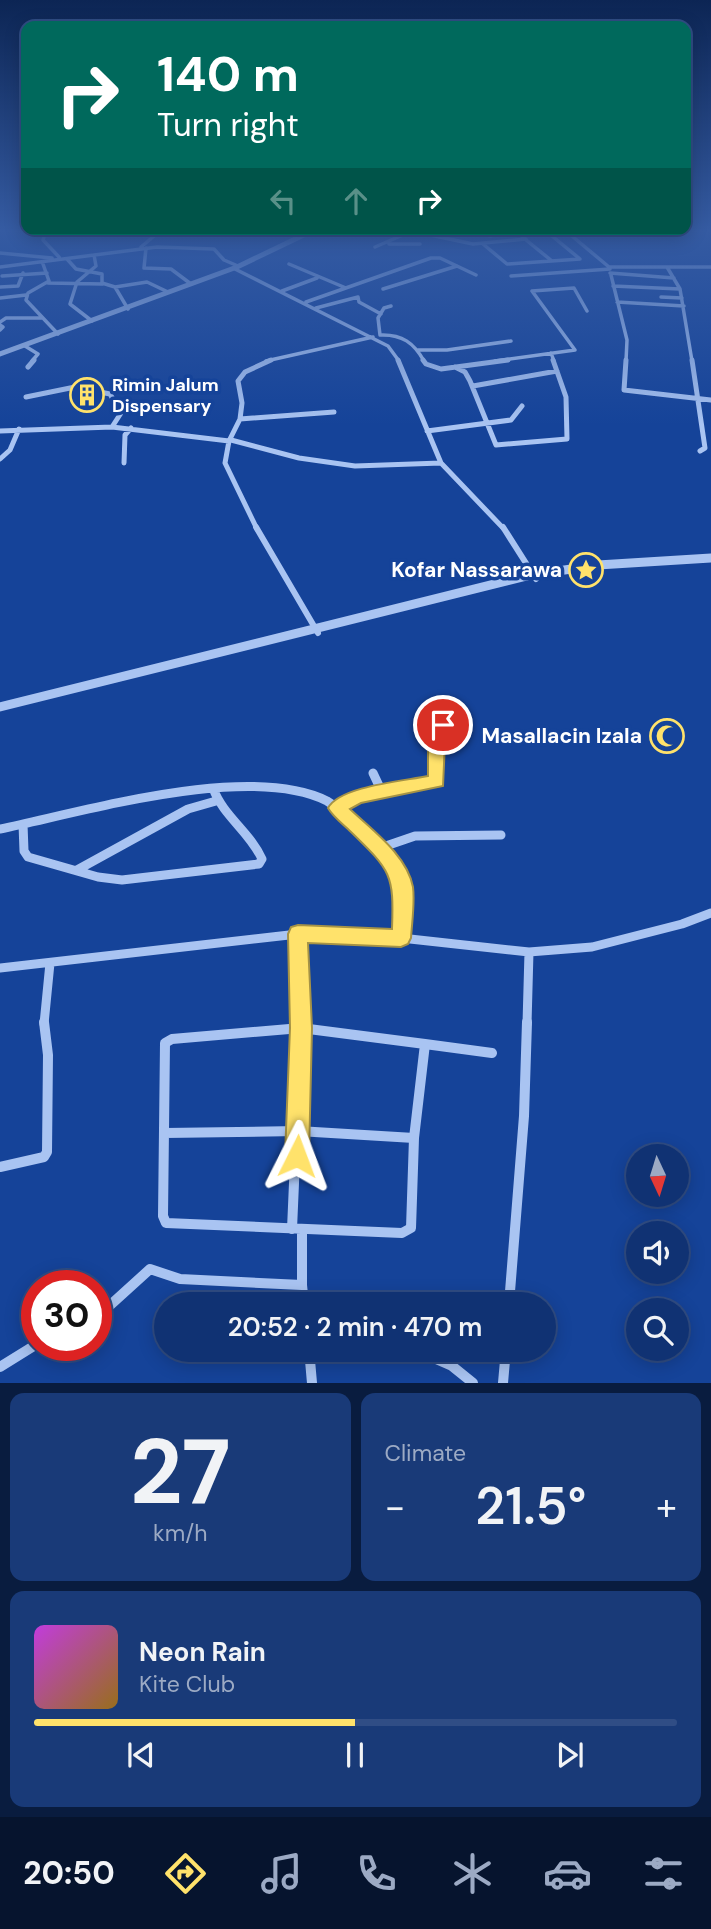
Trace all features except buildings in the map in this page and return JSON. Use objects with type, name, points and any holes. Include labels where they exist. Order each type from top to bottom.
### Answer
[{"type":"street","points":[[0,298],[21,296]]},
{"type":"street","points":[[26,296],[31,307],[58,334]]},
{"type":"street","points":[[73,296],[70,304],[92,321]]},
{"type":"street","points":[[120,296],[128,309]]},
{"type":"street","points":[[0,354],[160,296]]},
{"type":"street","points":[[292,296],[374,337],[399,360],[441,463],[499,520],[535,577]]},
{"type":"street","points":[[306,302],[325,296]]},
{"type":"street","points":[[316,307],[358,296],[359,302],[381,314]]},
{"type":"street","points":[[391,306],[377,318],[380,335],[404,337],[418,350],[426,364],[433,368],[575,350],[536,296]]},
{"type":"street","points":[[578,296],[587,311]]},
{"type":"street","points":[[615,296],[627,340],[624,390],[711,400]]},
{"type":"street","points":[[661,297],[682,298],[705,448],[700,451]]},
{"type":"street","points":[[617,302],[684,306]]},
{"type":"street","points":[[0,325],[6,318],[43,318]]},
{"type":"street","points":[[316,631],[245,507],[225,463],[230,441],[240,419],[242,403],[238,381],[247,368],[271,359],[374,337]]},
{"type":"street","points":[[418,350],[447,350],[511,341]]},
{"type":"street","points":[[24,346],[38,354],[29,366]]},
{"type":"street","points":[[454,367],[465,372],[496,444],[513,446],[567,439],[566,397],[551,353]]},
{"type":"street","points":[[615,361],[626,362]]},
{"type":"street","points":[[472,386],[558,371]]},
{"type":"street","points":[[26,397],[75,387],[110,394],[121,413],[112,426]]},
{"type":"street","points":[[427,431],[511,420],[522,406]]},
{"type":"street","points":[[240,419],[334,412]]},
{"type":"street","points":[[0,431],[112,426],[230,441],[299,458],[355,466],[441,463]]},
{"type":"street","points":[[124,463],[125,435],[131,428]]},
{"type":"street","points":[[0,459],[10,450],[19,429]]},
{"type":"street","points":[[0,709],[115,686],[316,631],[535,577],[711,558]]},
{"type":"street","points":[[535,577],[711,563]]},
{"type":"street","points":[[337,808],[357,797],[381,790],[436,782],[436,742],[451,705]]},
{"type":"street","points":[[373,773],[381,790]]},
{"type":"street","points":[[23,824],[24,851],[28,857],[122,880],[259,864],[262,859],[252,839],[216,801],[213,788]]},
{"type":"street","points":[[0,829],[213,788],[284,790],[323,799],[337,808],[380,848],[403,886],[401,938]]},
{"type":"street","points":[[77,870],[188,809],[216,801]]},
{"type":"street","points":[[380,848],[415,836],[501,835]]},
{"type":"street","points":[[0,968],[298,934],[401,938],[529,952],[592,947],[682,925],[711,913]]},
{"type":"street","points":[[298,934],[301,1028],[297,1230],[303,1292]]},
{"type":"street","points":[[510,1292],[524,1116],[529,952]]},
{"type":"street","points":[[0,1167],[44,1157],[47,1152],[48,1055],[43,1033],[50,963]]},
{"type":"street","points":[[425,1044],[414,1138],[411,1228],[402,1233],[166,1223],[163,1216],[165,1043],[176,1037],[301,1028],[425,1044],[492,1053]]},
{"type":"street","points":[[165,1133],[298,1131],[414,1138]]},
{"type":"street","points":[[112,1303],[150,1269],[180,1279],[302,1285]]},
{"type":"street","points":[[0,1367],[21,1354]]},
{"type":"street","points":[[310,1362],[312,1383]]},
{"type":"street","points":[[443,1362],[473,1383]]},
{"type":"street","points":[[503,1383],[505,1362]]},
{"type":"place","name":"Rimin Jalum Dispensary","points":[[87,395]]},
{"type":"place","name":"Kofar Nassarawa","points":[[586,570]]},
{"type":"place","name":"Masallacin Izala","points":[[667,736]]},
{"type":"route","points":[[297,1156],[301,1028],[298,934],[401,938],[403,886],[396,871],[380,848],[337,808],[357,797],[381,790],[436,782],[436,742],[443,725]]}]
